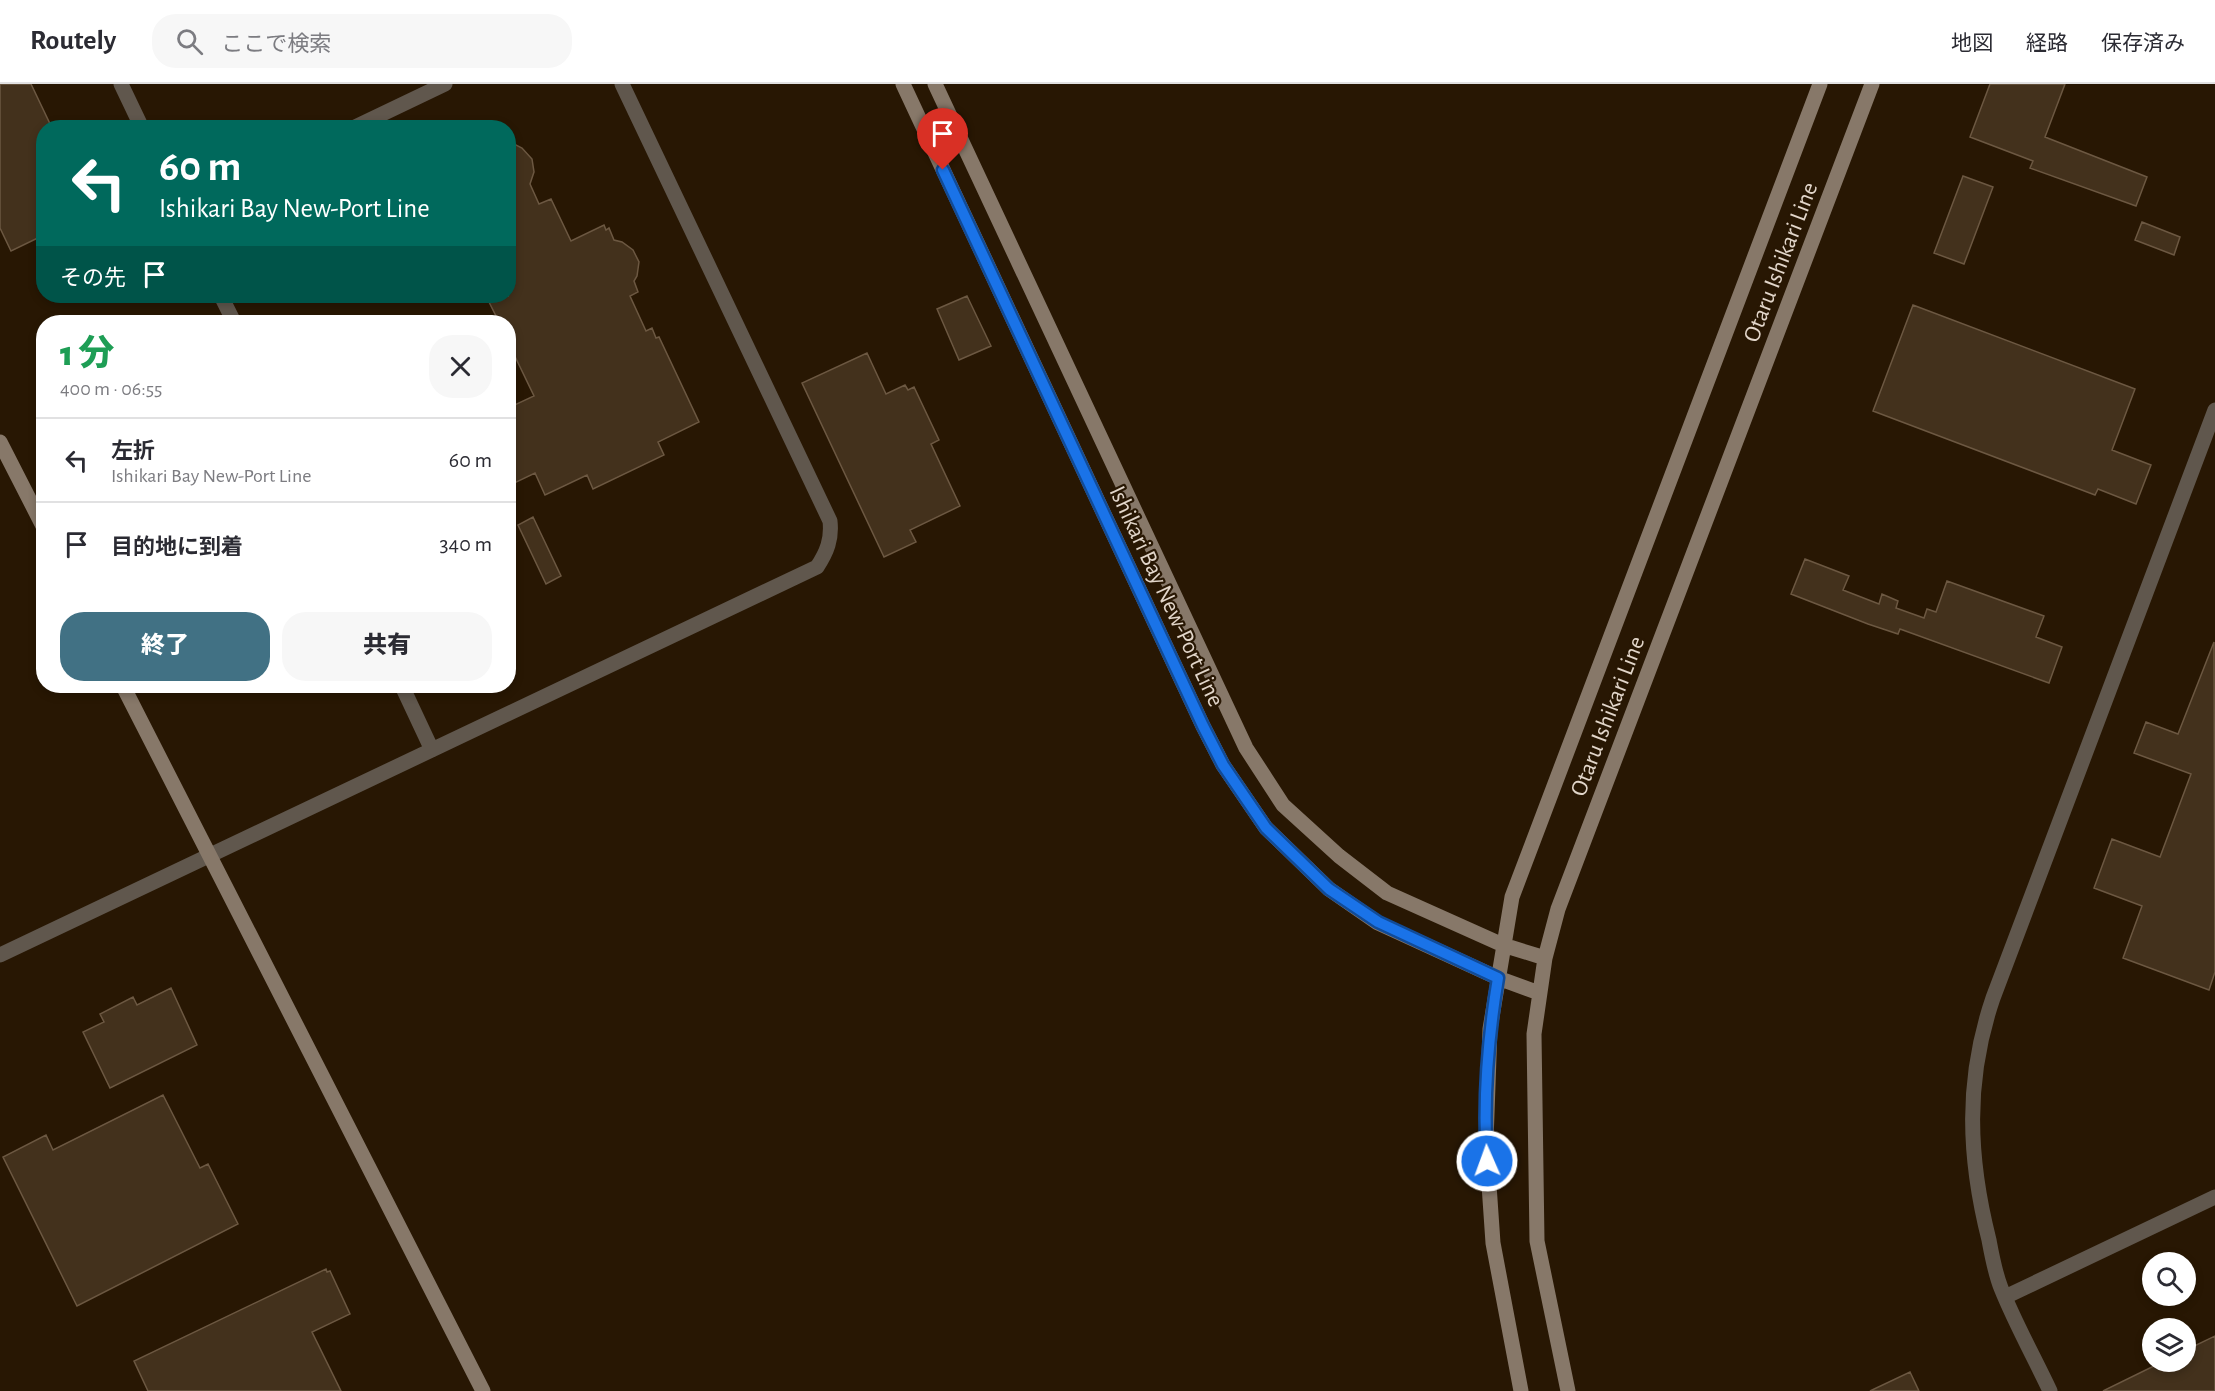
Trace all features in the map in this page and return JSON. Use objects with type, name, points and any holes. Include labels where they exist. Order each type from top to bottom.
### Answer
[{"type":"main road","name":"Ishikari Bay New-Port Line","points":[[903,84],[1198,715],[1223,765],[1266,828],[1329,889],[1378,922],[1498,978],[1539,993]]},
{"type":"main road","name":"Ishikari Bay New-Port Line","points":[[935,84],[1241,738],[1284,805],[1339,856],[1388,892],[1503,945],[1545,958]]},
{"type":"main road","name":"Otaru Ishikari Line","points":[[1521,1391],[1493,1243],[1486,1141],[1490,1029],[1512,897],[1820,84]]},
{"type":"main road","name":"Otaru Ishikari Line","points":[[1568,1391],[1537,1241],[1534,1034],[1545,958],[1562,898],[1872,84]]},
{"type":"main road","points":[[0,442],[36,512]]},
{"type":"main road","points":[[127,693],[483,1391]]},
{"type":"street","points":[[121,84],[138,120]]},
{"type":"street","points":[[370,120],[445,84]]},
{"type":"street","points":[[0,955],[817,567],[829,544],[830,521],[622,84]]},
{"type":"street","points":[[2050,1391],[2000,1287],[1981,1211],[1971,1136],[1972,1100],[1982,1030],[2215,410]]},
{"type":"street","points":[[405,693],[432,750]]},
{"type":"street","points":[[2005,1298],[2215,1197]]},
{"type":"building","points":[[0,84],[31,84],[48,120],[36,120],[36,239],[11,251],[0,228]]},
{"type":"building","points":[[1990,84],[2065,84],[2045,137],[2147,177],[2136,206],[2030,168],[2033,161],[1970,137]]},
{"type":"building","points":[[516,145],[532,159],[534,172],[530,184],[539,204],[551,199],[571,241],[604,225],[606,230],[609,228],[614,240],[622,242],[633,250],[639,262],[634,281],[638,292],[630,296],[646,331],[652,328],[656,338],[659,337],[699,422],[658,442],[664,455],[593,489],[587,475],[545,495],[535,473],[516,482],[516,404],[534,396],[516,359],[516,315],[496,315],[490,303],[516,303]]},
{"type":"building","points":[[1963,176],[1993,187],[1964,264],[1934,253]]},
{"type":"building","points":[[2142,222],[2180,237],[2174,255],[2135,240]]},
{"type":"building","points":[[967,296],[991,346],[959,360],[937,309]]},
{"type":"building","points":[[1913,305],[2135,389],[2112,450],[2151,465],[2136,504],[2098,489],[2095,495],[1873,411]]},
{"type":"building","points":[[867,353],[886,394],[905,385],[908,390],[914,387],[939,440],[931,444],[960,506],[910,530],[916,542],[884,557],[802,383]]},
{"type":"building","points":[[533,517],[561,576],[546,584],[518,525]]},
{"type":"building","points":[[1805,559],[1849,576],[1843,590],[1879,604],[1882,594],[1898,601],[1896,608],[1924,618],[1927,609],[1936,612],[1947,581],[2044,616],[2036,637],[2062,647],[2049,683],[1900,629],[1898,634],[1868,624],[1791,594]]},
{"type":"building","points":[[2214,642],[2215,972],[2209,990],[2123,958],[2142,906],[2094,888],[2112,839],[2160,857],[2191,774],[2134,753],[2146,722],[2178,734]]},
{"type":"building","points":[[171,988],[197,1045],[110,1088],[83,1032],[104,1022],[100,1014],[133,997],[137,1005]]},
{"type":"building","points":[[163,1095],[200,1168],[208,1164],[238,1224],[77,1306],[3,1157],[46,1135],[53,1150]]},
{"type":"building","points":[[326,1269],[327,1272],[330,1271],[350,1314],[312,1332],[341,1391],[148,1391],[134,1361]]},
{"type":"building","points":[[2215,1336],[2215,1391],[2103,1391],[2142,1372],[2196,1372],[2196,1345]]},
{"type":"building","points":[[1910,1372],[1919,1391],[1870,1391]]},
{"type":"route","points":[[943,170],[1203,726],[1223,765],[1266,828],[1329,889],[1378,922],[1498,978],[1490,1029],[1487,1161]]}]
